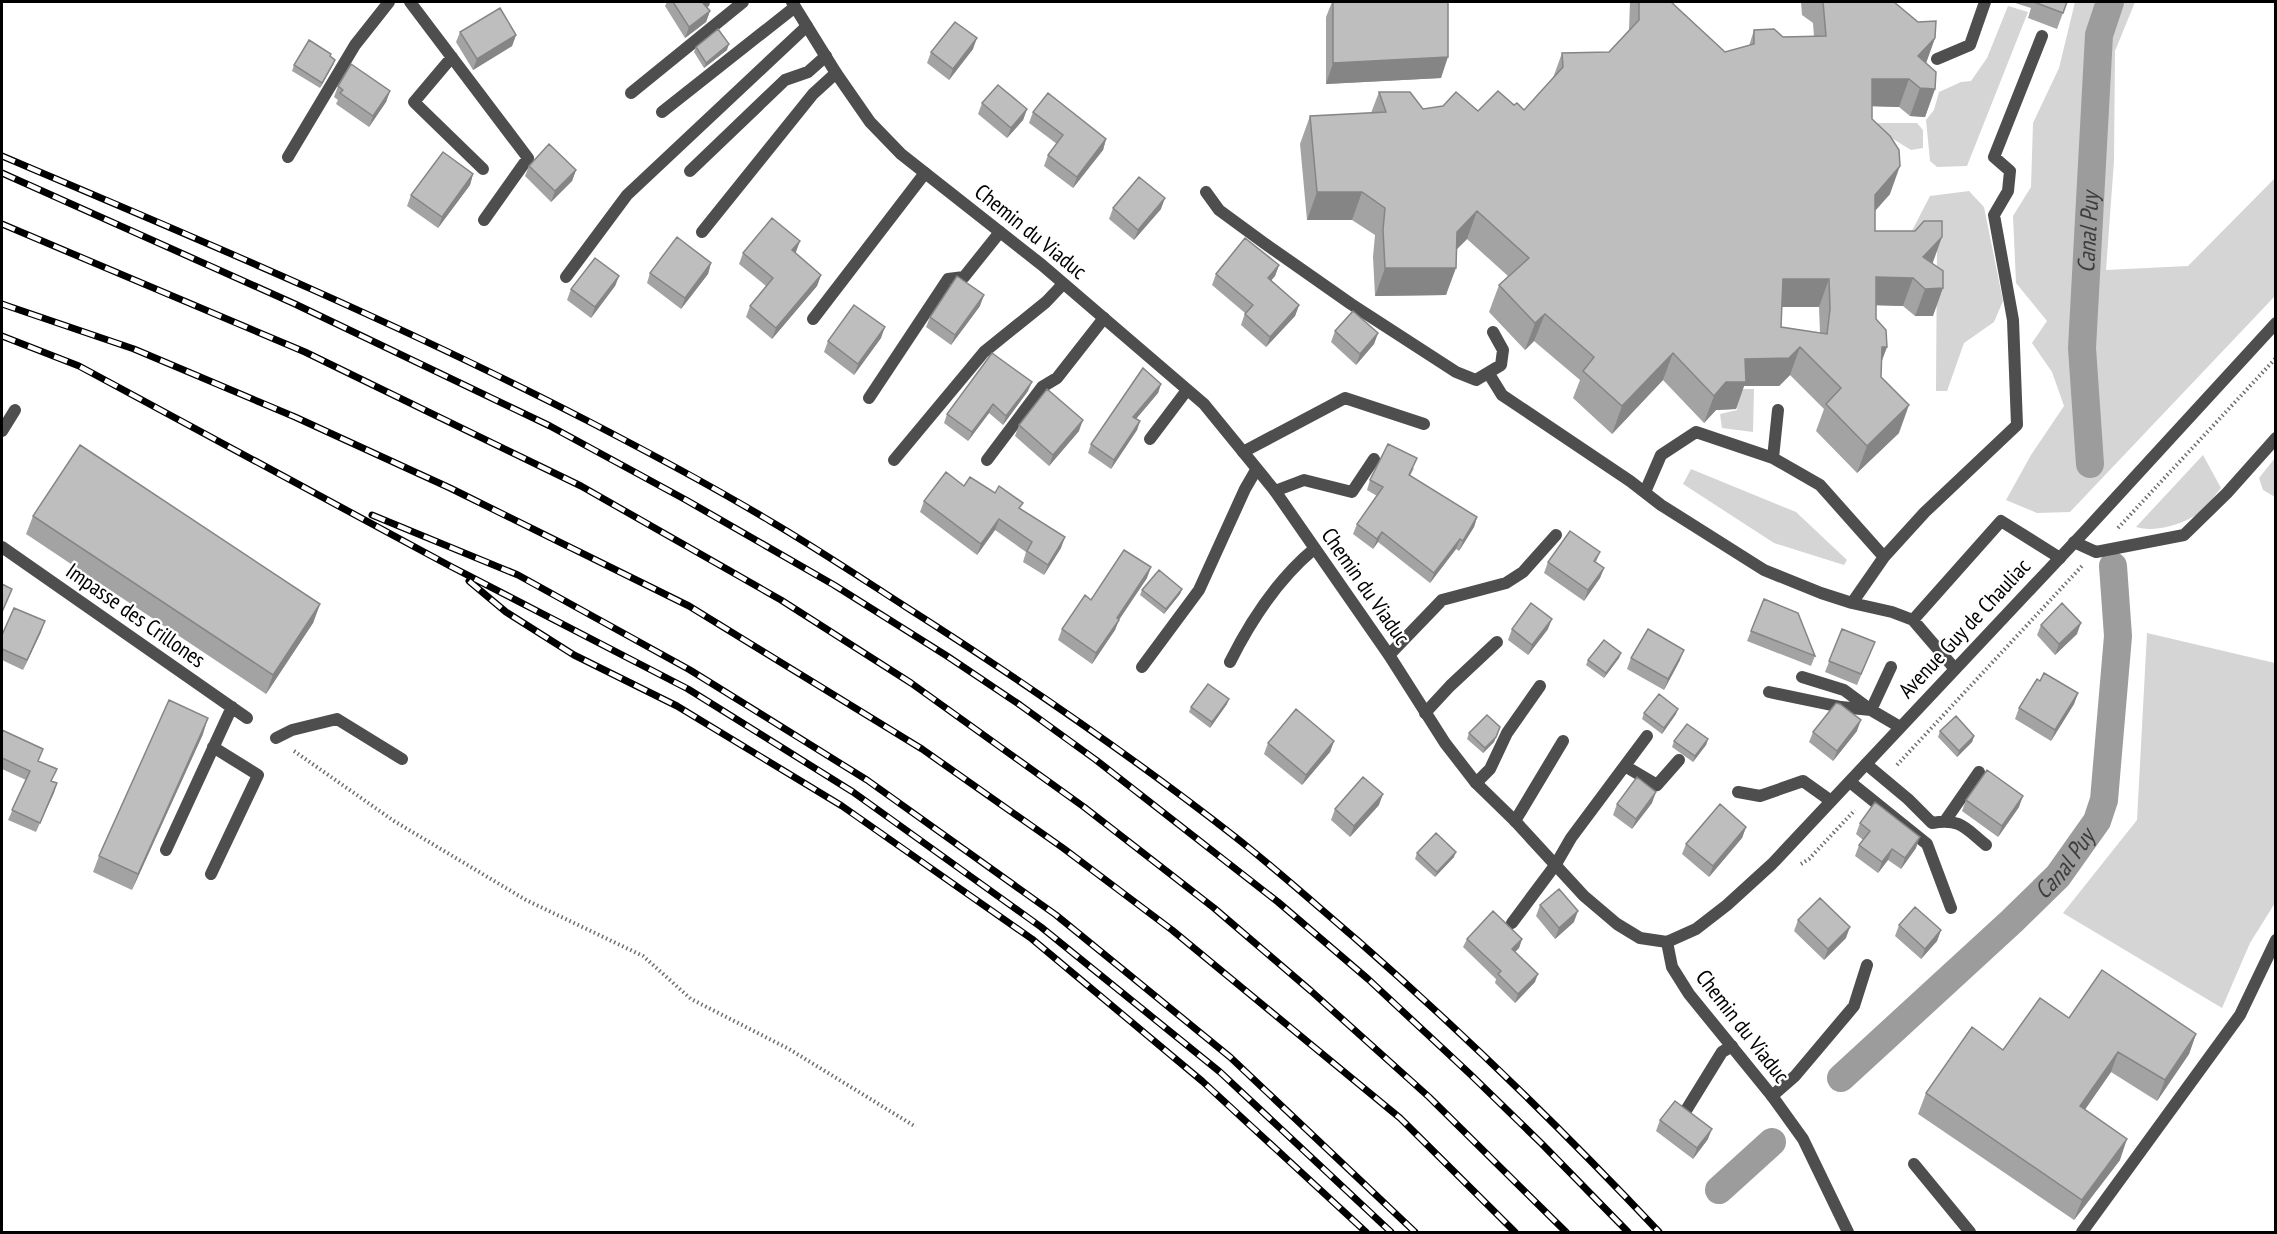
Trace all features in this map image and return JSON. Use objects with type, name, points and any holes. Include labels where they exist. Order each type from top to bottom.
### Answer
[{"type":"street","points":[[288,157],[355,45],[389,2]]},
{"type":"street","points":[[410,2],[528,158],[484,220]]},
{"type":"street","points":[[631,93],[743,2]]},
{"type":"street","points":[[1937,59],[1970,45],[1985,2]]},
{"type":"street","points":[[662,112],[794,4]]},
{"type":"street","name":"Chemin du Viaduc","points":[[794,4],[836,73],[870,122],[901,154],[1064,284],[1204,404],[1275,491],[1389,655],[1425,713],[1476,783],[1515,821],[1584,896],[1617,924],[1640,938],[1667,942],[1672,967],[1689,994],[1772,1096],[1803,1139],[1848,1233]]},
{"type":"street","points":[[566,277],[627,195],[807,26]]},
{"type":"street","points":[[1852,603],[1884,557],[1925,513],[2017,425],[2013,320],[1994,215],[2008,191],[2010,171],[1994,157],[2042,36]]},
{"type":"street","points":[[690,171],[785,80],[808,72],[826,56]]},
{"type":"street","points":[[452,57],[414,102],[483,169]]},
{"type":"street","points":[[702,232],[813,94],[836,73]]},
{"type":"street","points":[[813,319],[925,173]]},
{"type":"street","points":[[1206,192],[1219,210],[1264,243],[1456,372],[1476,380],[1501,365],[1503,350],[1492,332]]},
{"type":"street","points":[[869,398],[948,279],[964,277],[1000,232]]},
{"type":"street","points":[[894,460],[984,352],[1046,302],[1064,284]]},
{"type":"street","points":[[987,460],[1042,387],[1057,378],[1104,318]]},
{"type":"street","name":"Avenue Guy de Chauliac","points":[[1667,942],[1696,929],[1727,905],[1772,864],[2117,497],[2276,323]]},
{"type":"street","points":[[1489,374],[1502,394],[1661,505],[1764,570],[1852,603],[1892,612],[1913,620],[1955,669]]},
{"type":"street","points":[[1150,439],[1187,390]]},
{"type":"street","points":[[1243,452],[1345,398],[1424,424]]},
{"type":"street","points":[[2,431],[15,410]]},
{"type":"street","points":[[1773,458],[1778,410]]},
{"type":"street","points":[[1645,492],[1661,455],[1696,432],[1773,458],[1820,485],[1884,557]]},
{"type":"street","points":[[2074,543],[2096,552],[2184,535],[2227,493],[2276,438]]},
{"type":"street","points":[[1275,491],[1304,480],[1352,492],[1374,459]]},
{"type":"street","points":[[1142,667],[1199,590],[1256,470]]},
{"type":"street","points":[[1913,620],[2001,521],[2060,558]]},
{"type":"street","points":[[1389,655],[1443,600],[1506,583],[1522,572],[1556,536]]},
{"type":"street","name":"Impasse des Crillones","points":[[2,547],[247,718]]},
{"type":"street","points":[[1230,662],[1250,623],[1298,563],[1314,549]]},
{"type":"street","points":[[1425,713],[1497,642]]},
{"type":"street","points":[[1871,710],[1891,667]]},
{"type":"street","points":[[1802,676],[1844,690],[1871,710],[1900,727]]},
{"type":"street","points":[[1476,783],[1490,769],[1507,734],[1540,686]]},
{"type":"street","points":[[1769,692],[1842,707],[1871,710]]},
{"type":"street","points":[[166,850],[232,707]]},
{"type":"street","points":[[276,738],[292,730],[337,719],[402,759]]},
{"type":"street","points":[[1512,923],[1556,864],[1571,838],[1647,736]]},
{"type":"street","points":[[1515,821],[1563,741]]},
{"type":"street","points":[[211,874],[258,775],[213,747]]},
{"type":"street","points":[[1625,766],[1657,784],[1679,759]]},
{"type":"street","points":[[1866,764],[1908,799],[1932,823],[1945,820],[1957,822],[1986,845]]},
{"type":"street","points":[[1945,820],[1979,772]]},
{"type":"street","points":[[1738,792],[1760,796],[1803,781],[1831,801]]},
{"type":"street","points":[[1850,782],[1927,844],[1951,908]]},
{"type":"street","points":[[2082,1233],[2240,1016],[2276,940]]},
{"type":"street","points":[[1772,1096],[1795,1076],[1854,1006],[1867,965]]},
{"type":"street","points":[[1685,1112],[1722,1052],[1732,1046]]},
{"type":"street","points":[[1914,1164],[1970,1233]]},
{"type":"path","points":[[276,738],[394,821],[526,900],[643,956],[691,999],[789,1049],[916,1127]]},
{"type":"shaded area","points":[[2075,2],[2135,2],[2115,51],[2114,161],[2106,270],[2188,266],[2275,178],[2275,296],[2070,512],[2037,513],[2006,500],[2031,455],[2064,406],[2052,372],[2032,343],[2047,321],[2016,283],[2013,216],[2031,187],[2033,123],[2059,68]]},
{"type":"shaded area","points":[[2008,6],[2028,12],[1967,166],[1937,167],[1930,161],[1926,120],[1934,110],[1939,92],[1961,82],[1971,81],[1987,58]]},
{"type":"shaded area","points":[[1877,123],[1917,123],[1923,130],[1923,148],[1911,150],[1893,139],[1888,144],[1872,127]]},
{"type":"shaded area","points":[[1969,191],[1984,207],[2003,301],[1994,322],[1964,343],[1947,391],[1936,391],[1937,246],[1902,250],[1930,196]]},
{"type":"shaded area","points":[[1738,389],[1754,389],[1753,432],[1722,428],[1720,414],[1737,410]]},
{"type":"shaded area","points":[[2203,455],[2221,488],[2205,508],[2196,515],[2171,526],[2153,529],[2136,527]]},
{"type":"shaded area","points":[[2275,458],[2275,497],[2263,490],[2259,478]]},
{"type":"shaded area","points":[[1691,469],[1796,512],[1847,560],[1844,565],[1774,543],[1683,484]]},
{"type":"shaded area","points":[[2147,633],[2275,663],[2275,903],[2250,943],[2222,1008],[2063,913],[2137,820]]},
{"type":"building","points":[[673,2],[702,2],[710,11],[689,27]]},
{"type":"building","points":[[1333,2],[1448,2],[1448,57],[1333,63]]},
{"type":"building","points":[[1639,2],[1671,2],[1725,52],[1754,44],[1754,30],[1774,29],[1783,37],[1826,36],[1823,2],[1894,2],[1918,22],[1936,21],[1935,38],[1918,56],[1936,72],[1935,89],[1920,88],[1909,79],[1872,79],[1872,119],[1890,136],[1899,150],[1900,166],[1875,195],[1875,231],[1915,231],[1924,221],[1942,221],[1942,237],[1923,257],[1943,271],[1943,288],[1925,289],[1913,278],[1876,277],[1876,319],[1886,330],[1887,347],[1882,347],[1881,377],[1909,405],[1867,446],[1826,404],[1841,388],[1800,347],[1789,358],[1745,359],[1746,382],[1726,382],[1714,396],[1673,353],[1622,406],[1583,371],[1594,357],[1545,314],[1535,323],[1499,285],[1529,258],[1477,211],[1457,232],[1456,268],[1385,268],[1383,230],[1385,208],[1362,192],[1317,192],[1310,116],[1386,112],[1379,92],[1410,92],[1423,109],[1443,106],[1456,92],[1478,111],[1498,91],[1514,105],[1517,103],[1524,110],[1563,67],[1562,53],[1609,52],[1639,20]],"holes":[[[1783,279],[1829,279],[1830,309],[1827,334],[1781,327]]]},
{"type":"building","points":[[2034,2],[2067,2],[2063,13]]},
{"type":"building","points":[[500,8],[516,35],[477,59],[460,32]]},
{"type":"building","points":[[955,22],[977,38],[953,69],[931,52]]},
{"type":"building","points":[[718,29],[729,44],[706,63],[696,47]]},
{"type":"building","points":[[309,40],[331,54],[330,56],[335,60],[322,83],[294,65]]},
{"type":"building","points":[[351,64],[390,91],[373,116],[340,93],[343,90],[338,86]]},
{"type":"building","points":[[998,85],[1027,109],[1011,128],[982,103]]},
{"type":"building","points":[[1048,93],[1106,139],[1077,177],[1048,155],[1063,135],[1033,112]]},
{"type":"building","points":[[549,144],[576,170],[555,191],[529,166]]},
{"type":"building","points":[[443,152],[473,174],[442,217],[411,195]]},
{"type":"building","points":[[1139,177],[1165,198],[1138,230],[1113,208]]},
{"type":"building","points":[[772,218],[800,241],[792,250],[821,275],[776,328],[750,306],[773,278],[743,253]]},
{"type":"building","points":[[677,237],[711,263],[685,298],[650,273]]},
{"type":"building","points":[[1245,238],[1279,265],[1268,278],[1299,305],[1270,337],[1245,314],[1253,305],[1216,274]]},
{"type":"building","points":[[595,258],[619,276],[595,307],[571,289]]},
{"type":"building","points":[[957,276],[984,295],[955,335],[930,317]]},
{"type":"building","points":[[854,305],[885,327],[858,364],[828,341]]},
{"type":"building","points":[[1353,311],[1378,333],[1360,354],[1335,331]]},
{"type":"building","points":[[992,353],[1032,382],[1006,416],[993,404],[972,432],[947,414]]},
{"type":"building","points":[[1143,368],[1161,384],[1133,417],[1140,421],[1114,460],[1091,444]]},
{"type":"building","points":[[1047,389],[1083,420],[1053,455],[1019,425]]},
{"type":"building","points":[[1388,444],[1417,458],[1409,475],[1477,517],[1463,541],[1460,539],[1434,573],[1382,532],[1377,539],[1357,524],[1383,487],[1370,480]]},
{"type":"building","points":[[80,445],[320,604],[273,675],[33,516]]},
{"type":"building","points":[[946,472],[964,486],[970,477],[995,493],[999,486],[1023,503],[1019,508],[1065,537],[1048,565],[1027,551],[1032,542],[999,519],[981,544],[924,501]]},
{"type":"building","points":[[1570,531],[1600,552],[1594,561],[1604,568],[1588,590],[1548,562]]},
{"type":"building","points":[[1124,550],[1151,567],[1096,653],[1062,629],[1085,595],[1091,600]]},
{"type":"building","points":[[1159,570],[1182,589],[1166,609],[1142,590]]},
{"type":"building","points":[[2,584],[12,589],[2,612]]},
{"type":"building","points":[[1764,599],[1798,613],[1815,656],[1751,631]]},
{"type":"building","points":[[1531,603],[1552,619],[1532,645],[1512,629]]},
{"type":"building","points":[[2062,603],[2081,623],[2059,644],[2041,625]]},
{"type":"building","points":[[14,608],[45,621],[27,660],[2,649],[2,635]]},
{"type":"building","points":[[1648,629],[1684,650],[1668,679],[1631,658]]},
{"type":"building","points":[[1842,629],[1875,642],[1861,674],[1829,661]]},
{"type":"building","points":[[1604,640],[1621,653],[1606,673],[1588,660]]},
{"type":"building","points":[[2044,673],[2078,693],[2055,730],[2019,708],[2037,679],[2040,681]]},
{"type":"building","points":[[1208,684],[1229,699],[1212,722],[1191,707]]},
{"type":"building","points":[[1659,694],[1678,709],[1664,728],[1644,713]]},
{"type":"building","points":[[169,700],[208,718],[138,874],[99,856]]},
{"type":"building","points":[[1836,703],[1861,720],[1837,751],[1813,732]]},
{"type":"building","points":[[1296,709],[1334,741],[1306,775],[1268,743]]},
{"type":"building","points":[[1487,715],[1500,727],[1496,737],[1485,748],[1469,733]]},
{"type":"building","points":[[1956,716],[1974,736],[1959,751],[1940,731]]},
{"type":"building","points":[[1687,724],[1708,739],[1695,756],[1674,741]]},
{"type":"building","points":[[2,730],[43,749],[38,761],[57,769],[51,781],[57,783],[40,823],[12,810],[30,771],[2,758]]},
{"type":"building","points":[[1987,770],[2023,796],[2002,826],[1966,800]]},
{"type":"building","points":[[1363,777],[1383,794],[1354,826],[1335,809]]},
{"type":"building","points":[[1637,777],[1656,792],[1636,819],[1617,804]]},
{"type":"building","points":[[1875,802],[1920,837],[1905,858],[1892,849],[1882,862],[1859,845],[1870,831],[1860,823]]},
{"type":"building","points":[[1720,804],[1746,827],[1713,866],[1686,844]]},
{"type":"building","points":[[1436,833],[1456,852],[1437,872],[1417,853]]},
{"type":"building","points":[[1559,889],[1578,911],[1559,928],[1540,905]]},
{"type":"building","points":[[1820,898],[1850,927],[1828,949],[1798,920]]},
{"type":"building","points":[[1915,907],[1941,930],[1925,949],[1899,925]]},
{"type":"building","points":[[1493,911],[1522,939],[1512,949],[1538,974],[1518,994],[1498,974],[1501,971],[1467,939]]},
{"type":"building","points":[[2102,970],[2196,1034],[2165,1080],[2118,1052],[2080,1106],[2127,1139],[2082,1200],[1926,1093],[1972,1027],[2003,1050],[2040,998],[2069,1018]]},
{"type":"building","points":[[1675,1101],[1712,1129],[1697,1148],[1660,1120]]},
{"type":"waterway","name":"Canal Puy","points":[[2090,464],[2082,348],[2099,35],[2110,2]]},
{"type":"waterway","name":"Canal Puy","points":[[1841,1078],[2058,876],[2097,821],[2104,800],[2118,636],[2113,566]]},
{"type":"waterway","name":"Canal Puy","points":[[1719,1190],[1772,1142]]},
{"type":"railway","points":[[2,156],[369,315],[586,420],[747,508],[821,552],[948,634],[1114,746],[1281,874],[1473,1046],[1549,1119],[1659,1232]]},
{"type":"railway","points":[[2,173],[295,304],[550,426],[686,500],[834,585],[947,656],[1096,760],[1278,902],[1368,979],[1470,1074],[1628,1232]]},
{"type":"railway","points":[[2,224],[305,352],[581,486],[781,600],[911,683],[1084,807],[1214,908],[1429,1097],[1566,1232]]},
{"type":"railway","points":[[2,304],[134,349],[295,417],[450,488],[689,606],[922,749],[1063,848],[1172,930],[1400,1118],[1515,1232]]},
{"type":"railway","points":[[2,336],[79,366],[450,566],[688,689],[853,792],[1041,927],[1220,1072],[1391,1232]]},
{"type":"railway","points":[[372,515],[518,575],[690,670],[867,780],[1056,915],[1230,1057],[1415,1232]]},
{"type":"railway","points":[[469,581],[506,612],[574,655],[677,706],[842,806],[1032,939],[1202,1081],[1366,1232]]}]
